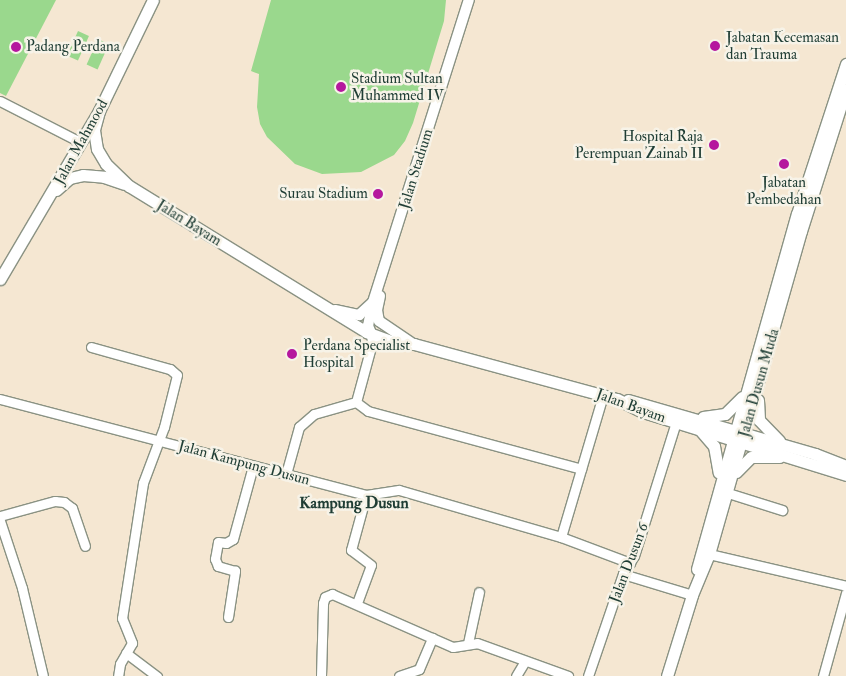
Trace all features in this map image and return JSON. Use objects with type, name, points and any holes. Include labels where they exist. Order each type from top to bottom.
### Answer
[{"type":"main road","name":"Jalan Mahmood","points":[[0,278],[52,195],[98,111],[153,0]]},
{"type":"main road","points":[[692,595],[709,554],[797,214],[846,64]]},
{"type":"main road","name":"Jalan Dusun Muda","points":[[754,382],[846,91]]},
{"type":"main road","name":"Jalan Bayam","points":[[98,111],[94,130],[97,149],[106,164],[129,186],[371,334],[396,343],[414,344],[617,399],[681,418],[696,428],[738,436],[846,475]]},
{"type":"main road","points":[[52,195],[70,178],[83,175],[104,177],[129,186]]},
{"type":"main road","points":[[681,418],[711,418],[725,414],[738,403],[754,382]]},
{"type":"main road","points":[[754,382],[759,420],[782,444]]},
{"type":"main road","points":[[681,418],[738,436],[782,444],[846,466]]},
{"type":"main road","points":[[696,428],[714,446],[726,487]]},
{"type":"main road","points":[[667,676],[726,487],[738,468],[751,457],[795,458]]},
{"type":"street","name":"Jalan Stadium","points":[[382,280],[469,0]]},
{"type":"street","points":[[0,101],[80,142]]},
{"type":"street","points":[[356,402],[372,343],[368,326],[373,302],[382,280]]},
{"type":"street","name":"Jalan Bayam","points":[[382,280],[377,310],[379,322],[414,344]]},
{"type":"street","name":"Jalan Bayam","points":[[324,307],[359,315],[373,302]]},
{"type":"street","points":[[91,347],[176,372],[178,379],[143,483],[122,616],[132,639],[118,676]]},
{"type":"street","points":[[561,537],[603,395]]},
{"type":"street","name":"Jalan Kampung Dusun","points":[[0,399],[366,495],[399,490],[561,537],[630,564]]},
{"type":"street","points":[[286,474],[299,427],[314,414],[356,402],[368,410],[581,469]]},
{"type":"street","name":"Jalan Dusun 6","points":[[588,676],[623,574],[630,564],[681,418]]},
{"type":"street","points":[[228,617],[235,571],[218,566],[215,559],[218,542],[226,543],[232,539],[253,466]]},
{"type":"street","points":[[726,487],[782,510]]},
{"type":"street","points":[[357,603],[371,566],[351,550],[366,495]]},
{"type":"street","points":[[0,516],[54,501],[64,502],[72,508],[85,546]]},
{"type":"street","points":[[0,521],[22,588],[43,676]]},
{"type":"street","points":[[709,554],[846,586]]},
{"type":"street","points":[[623,574],[692,595]]},
{"type":"street","points":[[468,643],[479,592]]},
{"type":"street","points":[[822,676],[846,593]]},
{"type":"street","points":[[321,676],[324,600],[332,594],[357,603],[453,647],[477,643],[568,676]]},
{"type":"street","points":[[399,676],[419,669],[432,638]]},
{"type":"street","points":[[126,653],[157,676]]},
{"type":"street","points":[[516,676],[525,661]]},
{"type":"green space","name":"Padang Perdana","points":[[0,0],[56,0],[6,96],[0,93]]},
{"type":"green space","name":"Stadium Sultan Muhammed IV","points":[[271,0],[446,0],[444,21],[413,123],[405,141],[394,155],[361,172],[322,174],[295,164],[267,137],[260,124],[257,107],[259,74],[251,71]]},
{"type":"green space","points":[[78,31],[89,36],[78,61],[67,56]]},
{"type":"green space","points":[[98,39],[109,44],[98,69],[87,65]]},
{"type":"place","name":"Jabatan Kecemasan dan Trauma","points":[[715,46]]},
{"type":"place","name":"Padang Perdana","points":[[16,47]]},
{"type":"place","name":"Stadium Sultan Muhammed IV","points":[[341,87]]},
{"type":"place","name":"Hospital Raja Perempuan Zainab II","points":[[714,145]]},
{"type":"place","name":"Jabatan Pembedahan","points":[[784,164]]},
{"type":"place","name":"Surau Stadium","points":[[378,194]]},
{"type":"place","name":"Perdana Specialist Hospital","points":[[292,354]]},
{"type":"district","name":"Kampung Dusun","points":[[354,503]]}]
